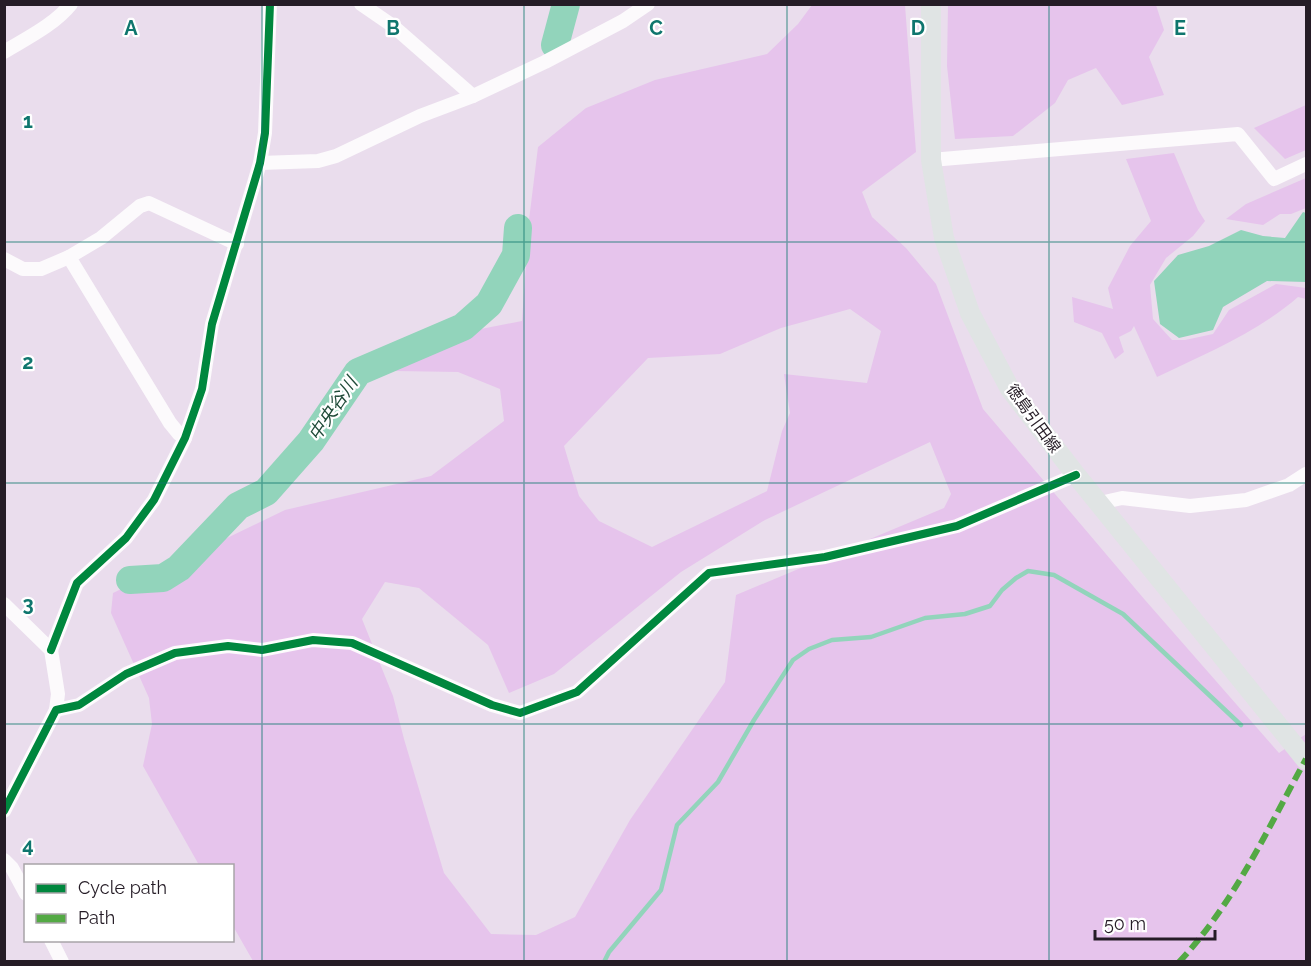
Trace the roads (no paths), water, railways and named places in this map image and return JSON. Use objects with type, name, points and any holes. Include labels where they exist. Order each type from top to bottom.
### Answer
[{"type":"main road","name":"徳島引田線","points":[[931,4],[931,160],[944,238],[970,313],[1010,389],[1076,475],[1306,760]]},
{"type":"street","points":[[4,52],[57,18],[71,4]]},
{"type":"street","points":[[4,811],[56,710],[58,694],[51,650],[77,584],[126,538],[154,500],[185,438],[202,389],[212,324],[260,163],[265,133],[270,4]]},
{"type":"street","points":[[361,4],[393,26],[472,96]]},
{"type":"street","points":[[260,163],[318,161],[336,156],[420,116],[472,96],[545,62],[623,21],[648,4]]},
{"type":"street","points":[[931,160],[1238,134],[1274,179],[1306,164]]},
{"type":"street","points":[[4,259],[23,269],[41,269],[69,257],[100,237],[140,206],[149,203],[237,244]]},
{"type":"street","points":[[69,257],[170,423],[185,438]]},
{"type":"street","points":[[1100,503],[1122,498],[1190,506],[1246,500],[1288,486],[1306,474]]},
{"type":"street","points":[[56,710],[80,705],[126,674],[175,652],[228,646],[262,650],[313,640],[352,643],[492,705],[520,713],[577,692],[709,573],[825,557],[957,526],[1076,475]]},
{"type":"street","points":[[4,604],[51,650]]},
{"type":"street","points":[[4,860],[12,868],[24,890]]},
{"type":"street","points":[[52,942],[62,962]]},
{"type":"waterway","name":"中央谷川","points":[[555,45],[566,4]]},
{"type":"waterway","name":"中央谷川","points":[[130,580],[163,578],[179,568],[238,506],[266,492],[311,441],[358,372],[463,327],[489,304],[516,255],[518,228]]},
{"type":"waterway","points":[[604,962],[609,952],[661,890],[677,825],[718,782],[754,720],[793,660],[809,649],[832,640],[871,637],[925,618],[965,614],[990,606],[1002,590],[1028,571],[1054,575],[1123,614],[1241,725]]}]
